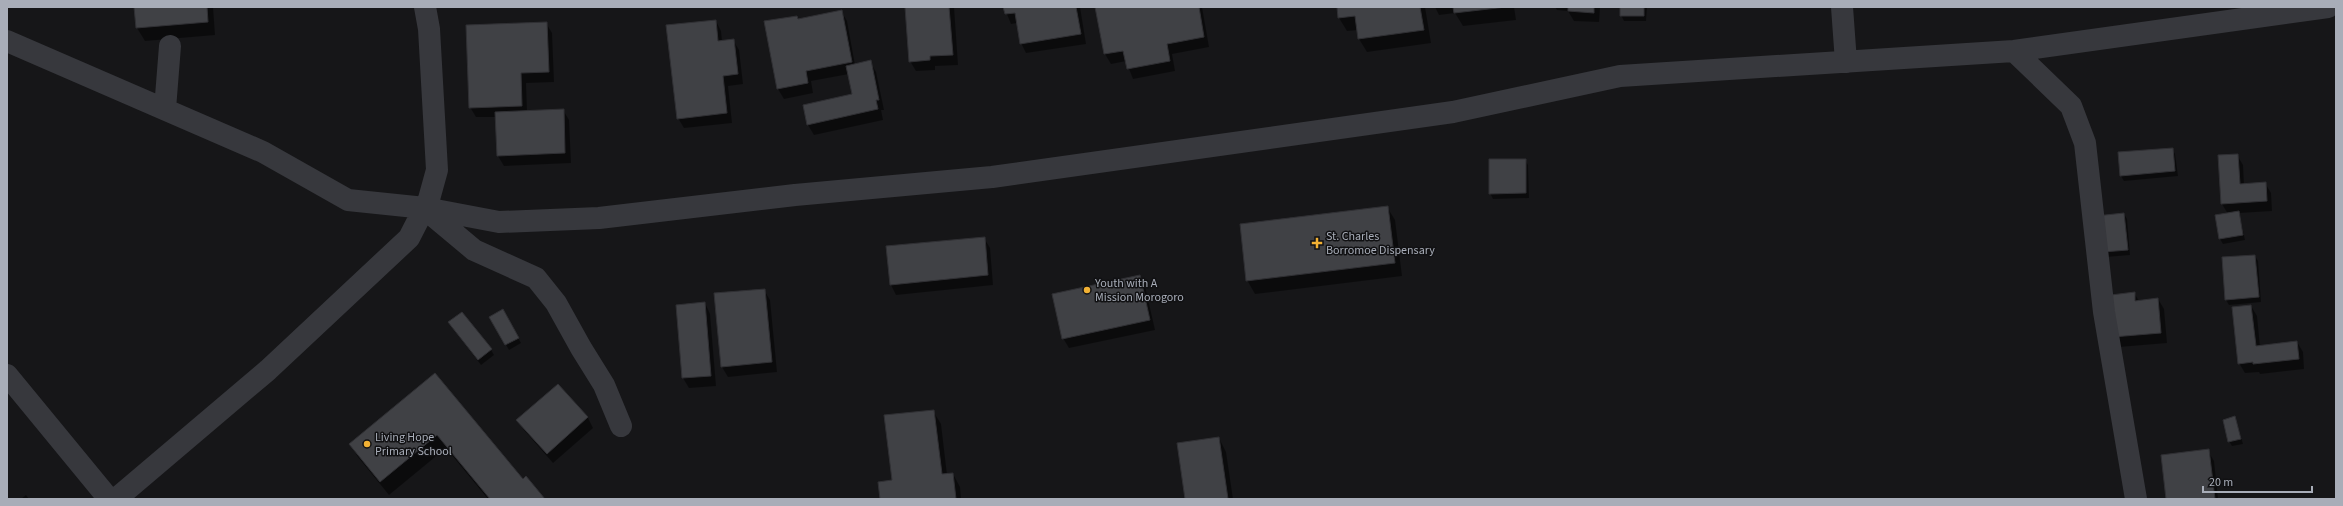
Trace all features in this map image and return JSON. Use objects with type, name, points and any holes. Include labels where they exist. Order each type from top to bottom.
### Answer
[{"type":"street","points":[[116,499],[268,370],[409,238],[429,199],[437,170],[429,29],[425,7]]},
{"type":"street","points":[[1842,7],[1846,62]]},
{"type":"street","points":[[7,41],[263,152],[348,200],[425,208],[499,222],[599,218],[795,195],[992,177],[1453,112],[1620,76],[2014,51],[2328,7]]},
{"type":"street","points":[[165,109],[170,46]]},
{"type":"street","points":[[2014,51],[2071,106],[2085,143],[2104,312],[2136,499]]},
{"type":"street","points":[[425,208],[474,250],[536,278],[556,303],[604,385],[621,426]]},
{"type":"street","points":[[7,376],[109,499]]},
{"type":"building","points":[[134,7],[207,7],[208,22],[136,28]]},
{"type":"building","points":[[905,7],[949,7],[953,55],[930,56],[930,60],[909,62]]},
{"type":"building","points":[[1003,7],[1076,7],[1081,34],[1020,44],[1015,13],[1005,14]]},
{"type":"building","points":[[1095,7],[1199,7],[1204,37],[1167,44],[1170,61],[1127,69],[1123,51],[1104,54]]},
{"type":"building","points":[[1337,7],[1420,7],[1424,30],[1358,39],[1355,16],[1338,18]]},
{"type":"building","points":[[1453,7],[1506,7],[1454,13]]},
{"type":"building","points":[[1568,7],[1594,7],[1594,13],[1568,11]]},
{"type":"building","points":[[1620,7],[1644,7],[1644,16],[1620,16]]},
{"type":"building","points":[[842,10],[852,62],[806,71],[808,83],[777,89],[764,21],[797,16],[798,19]]},
{"type":"building","points":[[716,20],[718,41],[734,39],[738,74],[723,76],[727,113],[677,119],[666,25]]},
{"type":"building","points":[[547,22],[549,72],[521,73],[522,106],[469,108],[466,25]]},
{"type":"building","points":[[871,60],[879,100],[876,100],[878,109],[807,125],[803,105],[852,94],[846,66]]},
{"type":"building","points":[[564,109],[565,153],[497,156],[495,112]]},
{"type":"building","points":[[2173,148],[2175,171],[2120,176],[2118,152]]},
{"type":"building","points":[[2238,154],[2240,184],[2266,182],[2267,201],[2221,204],[2218,155]]},
{"type":"building","points":[[1489,159],[1526,159],[1526,193],[1489,194]]},
{"type":"building","name":"St. Charles Borromoe Dispensary","points":[[1388,206],[1395,263],[1246,281],[1240,224]]},
{"type":"building","points":[[2239,211],[2243,235],[2219,239],[2215,215]]},
{"type":"building","points":[[2124,213],[2128,250],[2090,253],[2087,217]]},
{"type":"building","points":[[985,237],[988,275],[890,285],[886,246]]},
{"type":"building","points":[[2255,255],[2259,297],[2225,300],[2222,257]]},
{"type":"building","points":[[1140,275],[1150,320],[1062,339],[1052,294]]},
{"type":"building","points":[[765,289],[772,362],[721,367],[714,293]]},
{"type":"building","points":[[2135,292],[2135,301],[2158,298],[2161,333],[2100,338],[2111,295]]},
{"type":"building","points":[[705,302],[711,376],[682,378],[676,305]]},
{"type":"building","points":[[2251,305],[2256,346],[2297,341],[2299,359],[2253,364],[2253,362],[2238,364],[2232,307]]},
{"type":"building","points":[[503,309],[519,338],[505,345],[489,317]]},
{"type":"building","points":[[462,312],[492,349],[478,360],[448,322]]},
{"type":"building","points":[[435,373],[523,479],[526,476],[545,499],[490,499],[437,435],[380,482],[349,444]]},
{"type":"building","points":[[558,384],[588,417],[547,454],[516,420]]},
{"type":"building","points":[[934,410],[942,474],[953,473],[956,499],[880,499],[878,482],[892,480],[884,415]]},
{"type":"building","points":[[2235,416],[2241,439],[2228,442],[2223,420]]},
{"type":"building","points":[[1219,437],[1228,499],[1185,499],[1177,443]]},
{"type":"building","points":[[2209,449],[2215,499],[2166,499],[2161,455]]},
{"type":"place","name":"St. Charles Borromoe Dispensary","points":[[1317,243]]},
{"type":"place","name":"Youth with A Mission Morogoro","points":[[1087,290]]},
{"type":"place","name":"Living Hope Primary School","points":[[367,444]]}]
